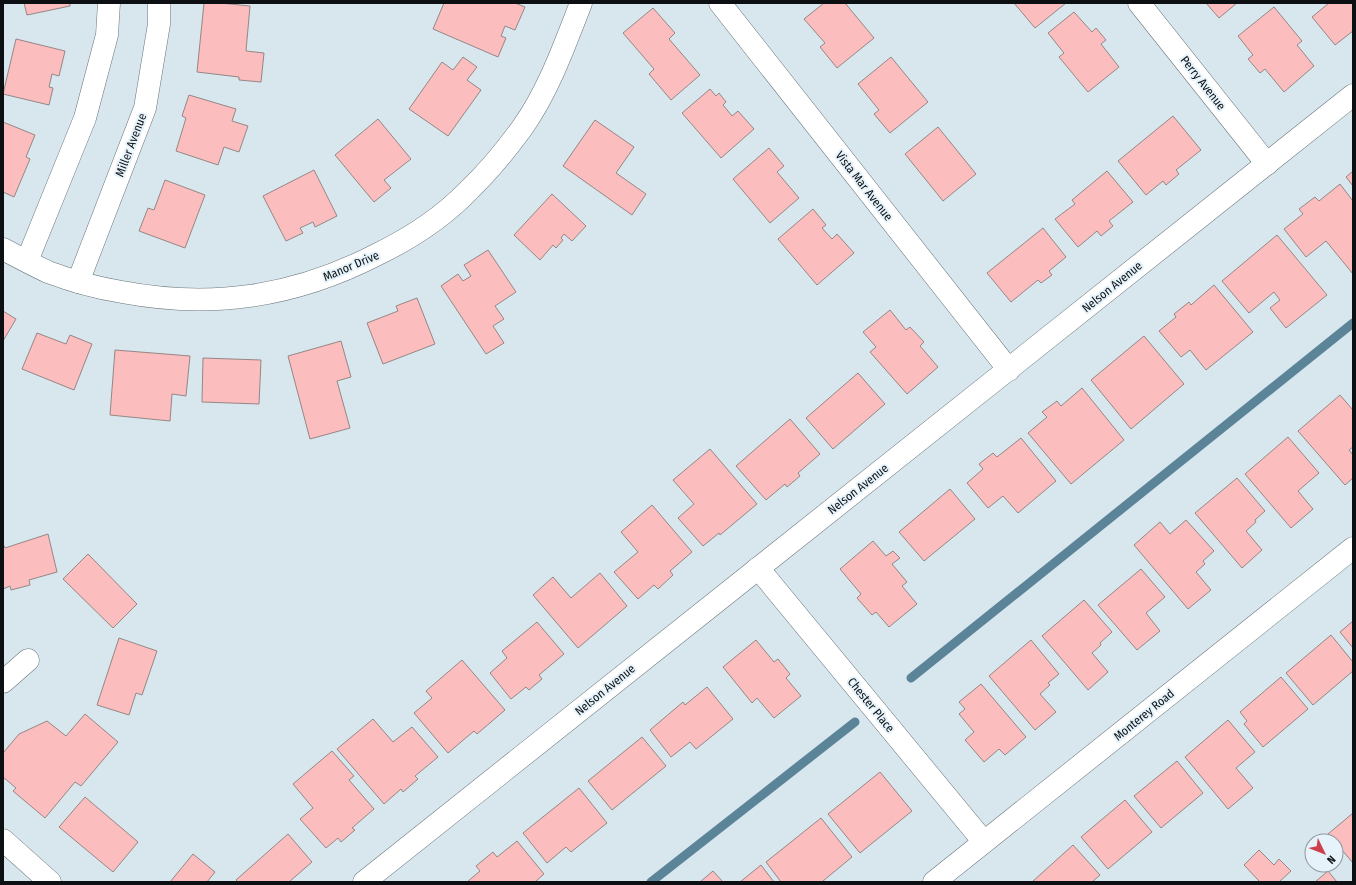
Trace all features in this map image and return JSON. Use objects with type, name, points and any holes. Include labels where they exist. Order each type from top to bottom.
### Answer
[{"type":"street","points":[[27,261],[85,118],[108,35],[109,3]]},
{"type":"street","name":"Miller Avenue","points":[[78,282],[145,108],[159,24],[160,3]]},
{"type":"street","name":"Manor Drive","points":[[3,249],[49,272],[78,282],[142,296],[183,300],[226,299],[270,293],[314,282],[356,265],[396,245],[433,221],[468,192],[497,161],[524,126],[545,89],[581,3]]},
{"type":"street","name":"Vista Mar Avenue","points":[[720,3],[1008,370]]},
{"type":"street","name":"Perry Avenue","points":[[1139,3],[1267,164]]},
{"type":"street","name":"Nelson Avenue","points":[[364,882],[1353,95]]},
{"type":"street","name":"Monterey Road","points":[[934,882],[1353,548]]},
{"type":"street","name":"Chester Place","points":[[758,568],[984,842]]},
{"type":"street","points":[[3,682],[28,660]]},
{"type":"street","points":[[3,840],[50,882]]},
{"type":"building","points":[[24,3],[70,3],[70,6],[27,15]]},
{"type":"building","points":[[204,3],[250,6],[246,51],[264,53],[261,82],[239,80],[239,77],[197,72]]},
{"type":"building","points":[[444,3],[515,3],[525,7],[515,30],[505,26],[501,36],[506,38],[498,57],[433,29]]},
{"type":"building","points":[[824,3],[845,3],[874,38],[837,68],[820,47],[825,43],[804,19]]},
{"type":"building","points":[[1014,3],[1066,3],[1035,28]]},
{"type":"building","points":[[1206,3],[1237,3],[1219,18]]},
{"type":"building","points":[[1329,3],[1353,3],[1353,31],[1335,45],[1312,17]]},
{"type":"building","points":[[1274,7],[1302,41],[1297,45],[1314,66],[1284,92],[1265,69],[1260,73],[1248,59],[1253,55],[1238,36]]},
{"type":"building","points":[[653,8],[675,33],[669,39],[700,75],[671,100],[649,74],[654,69],[623,33]]},
{"type":"building","points":[[1074,12],[1092,32],[1096,28],[1106,40],[1101,44],[1119,67],[1088,92],[1059,57],[1064,53],[1048,33]]},
{"type":"building","points":[[16,39],[65,51],[59,76],[52,74],[49,87],[53,88],[49,105],[3,94]]},
{"type":"building","points":[[463,57],[477,67],[467,80],[481,90],[448,136],[409,109],[442,62],[453,70]]},
{"type":"building","points":[[891,57],[928,102],[890,133],[874,114],[879,110],[858,84]]},
{"type":"building","points":[[710,89],[716,96],[719,93],[726,102],[723,105],[732,116],[738,111],[754,129],[721,158],[682,113]]},
{"type":"building","points":[[189,95],[236,109],[232,121],[248,126],[239,152],[224,147],[218,165],[176,151],[186,118],[182,116]]},
{"type":"building","points":[[1173,116],[1201,150],[1176,170],[1179,174],[1166,185],[1163,181],[1146,195],[1118,161]]},
{"type":"building","points":[[378,119],[411,159],[384,180],[391,188],[374,202],[335,155]]},
{"type":"building","points":[[595,120],[634,147],[616,173],[646,194],[632,215],[563,166]]},
{"type":"building","points":[[3,122],[35,135],[26,157],[30,159],[14,197],[3,192]]},
{"type":"building","points":[[938,127],[976,174],[943,201],[905,154]]},
{"type":"building","points":[[769,148],[784,166],[777,172],[799,198],[770,223],[733,179]]},
{"type":"building","points":[[314,170],[337,216],[315,227],[313,222],[300,228],[303,233],[286,241],[263,196]]},
{"type":"building","points":[[1107,171],[1133,202],[1109,221],[1113,226],[1101,236],[1097,231],[1078,247],[1055,219],[1075,204],[1072,200]]},
{"type":"building","points":[[1353,171],[1353,186],[1346,177]]},
{"type":"building","points":[[165,180],[205,195],[185,248],[139,231],[148,208],[154,210]]},
{"type":"building","points":[[1340,184],[1353,201],[1353,274],[1326,241],[1306,257],[1284,229],[1303,214],[1299,209],[1315,197],[1319,201]]},
{"type":"building","points":[[552,194],[586,226],[572,241],[564,234],[561,238],[563,240],[556,248],[553,245],[540,260],[514,235]]},
{"type":"building","points":[[813,209],[826,225],[822,228],[832,239],[837,234],[854,253],[817,285],[778,239]]},
{"type":"building","points":[[1043,228],[1066,257],[1049,271],[1052,275],[1041,283],[1038,280],[1011,302],[987,273]]},
{"type":"building","points":[[1277,235],[1327,295],[1286,328],[1270,308],[1280,300],[1274,292],[1249,313],[1222,281]]},
{"type":"building","points":[[488,250],[516,292],[495,306],[504,319],[493,326],[504,343],[486,354],[441,286],[458,274],[463,281],[471,276],[464,265]]},
{"type":"building","points":[[1214,285],[1253,332],[1206,370],[1190,350],[1181,357],[1159,331],[1176,317],[1174,314],[1189,302],[1191,305]]},
{"type":"building","points":[[417,298],[435,344],[383,364],[367,323],[398,311],[396,306]]},
{"type":"building","points":[[890,310],[906,330],[910,327],[924,342],[920,346],[938,367],[907,394],[870,352],[876,347],[863,332]]},
{"type":"building","points":[[3,311],[16,319],[3,341]]},
{"type":"building","points":[[37,333],[66,344],[70,335],[92,344],[74,390],[22,369]]},
{"type":"building","points":[[1144,336],[1184,384],[1131,429],[1091,380]]},
{"type":"building","points":[[341,341],[351,377],[337,381],[350,428],[310,439],[288,356]]},
{"type":"building","points":[[115,350],[190,356],[186,396],[172,394],[170,421],[110,415]]},
{"type":"building","points":[[203,358],[261,360],[259,404],[202,402]]},
{"type":"building","points":[[858,373],[885,404],[833,449],[806,418]]},
{"type":"building","points":[[1082,388],[1124,440],[1071,484],[1028,433],[1047,417],[1042,412],[1057,401],[1061,406]]},
{"type":"building","points":[[1340,395],[1353,410],[1353,447],[1349,450],[1353,455],[1353,478],[1345,485],[1298,431]]},
{"type":"building","points":[[790,419],[820,454],[798,473],[800,476],[787,487],[785,484],[766,500],[736,466]]},
{"type":"building","points":[[1288,437],[1319,473],[1298,491],[1313,509],[1291,528],[1245,474]]},
{"type":"building","points":[[1021,438],[1056,481],[1018,513],[1003,496],[988,508],[967,483],[983,469],[979,464],[993,453],[997,457]]},
{"type":"building","points":[[710,449],[757,504],[720,535],[719,533],[703,546],[678,518],[694,504],[673,480]]},
{"type":"building","points":[[1237,478],[1265,511],[1246,531],[1262,550],[1242,568],[1195,513]]},
{"type":"building","points":[[950,489],[975,519],[924,561],[899,532]]},
{"type":"building","points":[[652,505],[692,552],[670,571],[673,575],[658,589],[654,585],[638,599],[614,572],[638,552],[621,532]]},
{"type":"building","points":[[1186,520],[1214,551],[1203,561],[1205,564],[1196,572],[1211,590],[1188,609],[1134,545],[1160,522],[1170,534]]},
{"type":"building","points":[[48,534],[57,572],[29,580],[30,585],[11,590],[10,586],[3,589],[3,544],[5,548]]},
{"type":"building","points":[[873,541],[886,556],[893,551],[900,558],[892,564],[907,582],[902,586],[917,604],[889,627],[876,612],[872,615],[857,598],[861,594],[840,569]]},
{"type":"building","points":[[88,554],[137,604],[113,628],[63,579]]},
{"type":"building","points":[[1141,569],[1165,597],[1146,613],[1160,631],[1137,650],[1098,605]]},
{"type":"building","points":[[600,573],[627,606],[578,648],[533,595],[553,577],[571,598]]},
{"type":"building","points":[[1084,600],[1112,632],[1092,653],[1108,672],[1088,690],[1042,636]]},
{"type":"building","points":[[1353,621],[1353,648],[1340,632]]},
{"type":"building","points":[[537,622],[564,654],[539,675],[542,679],[529,690],[526,687],[511,699],[490,673],[507,658],[502,651]]},
{"type":"building","points":[[1331,635],[1353,662],[1353,671],[1313,705],[1286,673]]},
{"type":"building","points":[[119,638],[157,651],[142,695],[136,693],[129,715],[97,705]]},
{"type":"building","points":[[756,640],[774,662],[778,659],[790,674],[786,678],[801,696],[774,718],[757,698],[752,703],[723,667]]},
{"type":"building","points":[[1031,640],[1059,674],[1048,683],[1050,685],[1040,694],[1056,712],[1035,730],[989,676]]},
{"type":"building","points":[[462,660],[505,710],[477,734],[474,731],[448,753],[414,713],[432,698],[426,691]]},
{"type":"building","points":[[1281,677],[1308,709],[1263,747],[1244,724],[1247,721],[1240,712]]},
{"type":"building","points":[[981,684],[1026,737],[1005,755],[999,749],[984,762],[965,740],[974,732],[959,714],[965,709],[959,702]]},
{"type":"building","points":[[707,687],[733,719],[696,749],[690,742],[671,757],[650,730],[683,702],[685,705]]},
{"type":"building","points":[[85,714],[118,742],[81,786],[75,782],[45,818],[13,791],[16,788],[3,777],[3,753],[19,734],[47,721],[66,736]]},
{"type":"building","points":[[373,719],[393,742],[412,727],[438,757],[415,776],[418,779],[403,792],[401,789],[384,804],[337,749]]},
{"type":"building","points":[[1228,720],[1255,752],[1236,768],[1253,788],[1228,809],[1185,757]]},
{"type":"building","points":[[642,737],[666,766],[612,810],[588,781]]},
{"type":"building","points":[[332,751],[354,776],[349,780],[374,809],[352,828],[355,830],[341,842],[338,838],[326,848],[300,819],[313,808],[293,784]]},
{"type":"building","points":[[1177,761],[1203,793],[1161,828],[1134,796]]},
{"type":"building","points":[[880,772],[912,811],[860,853],[828,814]]},
{"type":"building","points":[[579,788],[607,823],[571,852],[566,847],[547,863],[523,833]]},
{"type":"building","points":[[85,797],[138,842],[113,872],[59,827]]},
{"type":"building","points":[[1125,800],[1152,832],[1108,869],[1081,837]]},
{"type":"building","points":[[1353,813],[1353,863],[1344,852],[1344,833],[1329,833]]},
{"type":"building","points":[[821,818],[852,857],[823,881],[824,882],[781,882],[766,862]]},
{"type":"building","points":[[288,834],[312,862],[289,882],[238,882],[236,880]]},
{"type":"building","points":[[517,841],[544,874],[535,882],[467,882],[480,871],[476,866],[493,852],[497,857]]},
{"type":"building","points":[[1073,845],[1100,875],[1092,882],[1032,882]]},
{"type":"building","points":[[1259,850],[1274,865],[1279,859],[1291,871],[1279,882],[1260,882],[1244,865]]},
{"type":"building","points":[[193,854],[215,872],[207,882],[170,882]]},
{"type":"building","points":[[761,865],[774,882],[740,882]]},
{"type":"building","points":[[713,871],[723,882],[700,882]]},
{"type":"building","points":[[1326,873],[1330,873],[1337,882],[1315,882]]},
{"type":"waterway","points":[[911,678],[1353,323]]},
{"type":"waterway","points":[[651,882],[855,722]]}]
